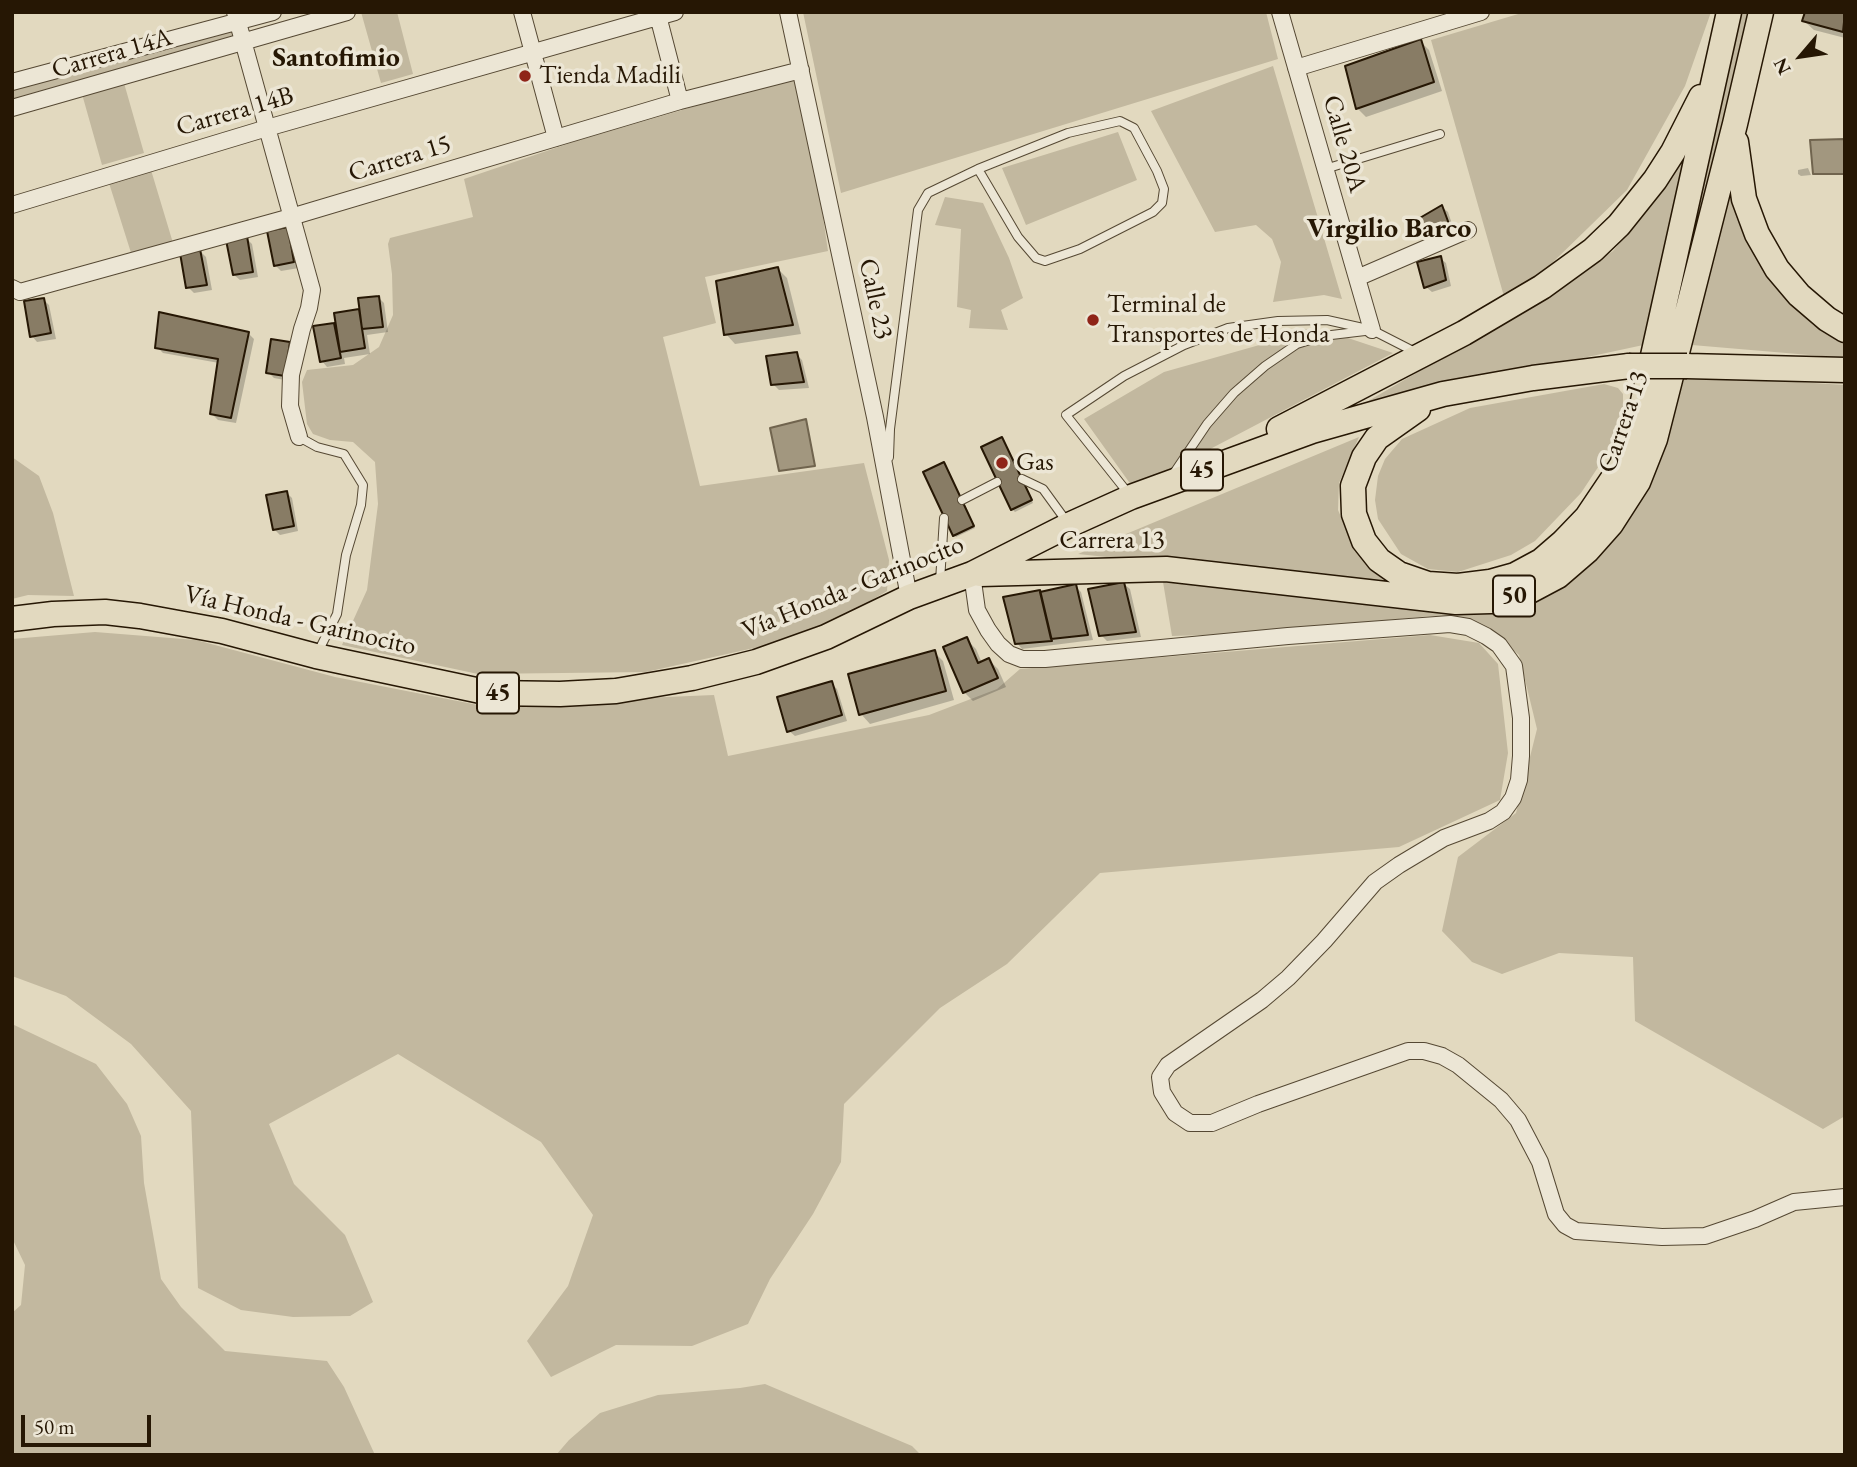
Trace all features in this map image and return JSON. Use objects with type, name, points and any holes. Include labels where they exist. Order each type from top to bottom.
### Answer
[{"type":"highway","name":"Carrera 13","points":[[1443,394],[1400,419],[1377,438],[1364,457],[1353,486],[1354,514],[1364,541],[1378,560],[1399,575],[1428,584],[1458,586],[1490,582],[1515,575],[1541,561],[1587,516],[1622,465],[1632,440],[1641,410],[1729,12]]},
{"type":"highway","name":"Carrera 13","points":[[972,574],[1166,569],[1456,602],[1491,601],[1526,593],[1558,576],[1587,551],[1611,524],[1638,482],[1655,439],[1761,12]]},
{"type":"highway","points":[[1206,468],[1422,356],[1542,287],[1593,250],[1619,225],[1647,191],[1673,152],[1700,101],[1721,51]]},
{"type":"highway","points":[[1735,124],[1736,150],[1744,199],[1757,234],[1777,269],[1799,296],[1845,330]]},
{"type":"highway","name":"50","points":[[1443,394],[1533,378],[1629,366],[1845,370]]},
{"type":"highway","name":"Vía Honda - Garinocito","points":[[12,619],[105,612],[222,631],[316,656],[490,693],[560,694],[616,691],[692,678],[756,662],[826,637],[909,597],[972,574],[1069,525],[1206,468],[1312,431],[1443,394]]},
{"type":"street","name":"Carrera 14A","points":[[12,82],[236,17],[273,12]]},
{"type":"street","name":"Carrera 14A","points":[[12,108],[347,12]]},
{"type":"street","points":[[522,12],[556,138]]},
{"type":"street","name":"Carrera 14B","points":[[12,205],[267,128],[675,12]]},
{"type":"street","name":"Calle 23","points":[[788,12],[909,597]]},
{"type":"street","name":"Calle 20A","points":[[1280,12],[1372,330]]},
{"type":"street","points":[[1296,68],[1481,12]]},
{"type":"street","points":[[657,15],[680,101]]},
{"type":"street","points":[[236,17],[312,290],[291,374],[290,406],[299,437]]},
{"type":"street","name":"Carrera 15","points":[[13,289],[20,292],[291,217],[680,101],[801,70]]},
{"type":"street","points":[[1357,278],[1468,230]]},
{"type":"street","points":[[972,574],[977,610],[988,630],[1009,654],[1022,659],[1450,624],[1468,627],[1493,640],[1508,654],[1514,666],[1521,718],[1521,756],[1519,780],[1513,799],[1489,821],[1444,838],[1375,882],[1288,978],[1262,1000],[1168,1065],[1160,1077],[1163,1092],[1175,1113],[1190,1123],[1212,1124],[1258,1104],[1408,1051],[1424,1051],[1442,1056],[1458,1065],[1501,1100],[1518,1120],[1540,1162],[1556,1214],[1565,1225],[1576,1231],[1662,1237],[1705,1236],[1794,1202],[1845,1197]]},
{"type":"lane","points":[[887,482],[890,429],[918,210],[928,193],[978,169],[1068,133],[1120,121],[1134,128],[1157,171],[1164,189],[1162,203],[1153,212],[1080,249],[1045,261],[1036,258],[1018,237],[978,169]]},
{"type":"lane","points":[[1325,169],[1440,134]]},
{"type":"lane","points":[[1131,498],[1066,415],[1124,376],[1184,345],[1227,328],[1278,321],[1327,320],[1372,330],[1422,356]]},
{"type":"lane","points":[[1166,484],[1207,424],[1234,393],[1265,366],[1297,344],[1323,336],[1372,330]]},
{"type":"lane","points":[[299,437],[317,447],[344,454],[363,485],[361,505],[346,555],[337,614],[316,656]]},
{"type":"lane","points":[[1022,479],[1043,489],[1069,525]]},
{"type":"lane","points":[[962,500],[997,482]]},
{"type":"lane","points":[[940,586],[944,518]]},
{"type":"shaded area","points":[[361,12],[397,12],[413,74],[381,83]]},
{"type":"shaded area","points":[[803,12],[1266,12],[1278,59],[841,193]]},
{"type":"shaded area","points":[[1525,12],[1711,12],[1685,86],[1627,190],[1549,266],[1505,300],[1431,40]]},
{"type":"shaded area","points":[[1740,12],[1751,12],[1673,340],[1664,340]]},
{"type":"shaded area","points":[[233,25],[235,35],[12,103],[12,87]]},
{"type":"shaded area","points":[[1273,66],[1342,299],[1324,295],[1273,302],[1281,262],[1272,239],[1256,225],[1215,232],[1151,111]]},
{"type":"shaded area","points":[[802,75],[828,251],[705,277],[716,323],[663,337],[700,486],[864,463],[889,560],[887,591],[846,616],[763,646],[646,672],[478,674],[342,645],[367,590],[378,504],[375,462],[353,442],[330,440],[313,434],[307,424],[302,382],[307,370],[353,365],[379,347],[393,315],[388,244],[390,238],[473,217],[464,179],[576,141]]},
{"type":"shaded area","points":[[124,83],[144,153],[102,165],[82,94]]},
{"type":"shaded area","points":[[1698,128],[1648,344],[1401,397],[1351,411],[1516,315],[1613,251],[1655,199]]},
{"type":"shaded area","points":[[1118,132],[1137,180],[1026,225],[1002,168]]},
{"type":"shaded area","points":[[1845,139],[1845,174],[1813,174],[1810,140]]},
{"type":"shaded area","points":[[1731,162],[1740,219],[1756,258],[1776,288],[1813,325],[1845,340],[1845,358],[1692,345]]},
{"type":"shaded area","points":[[151,170],[173,243],[132,256],[109,183]]},
{"type":"shaded area","points":[[945,197],[983,203],[1009,258],[1023,298],[1001,310],[1008,330],[969,328],[971,310],[957,307],[961,229],[935,225]]},
{"type":"shaded area","points":[[1318,328],[1393,353],[1134,489],[1084,419],[1164,372],[1263,344],[1262,334]]},
{"type":"shaded area","points":[[1686,375],[1845,385],[1845,1116],[1823,1129],[1635,1021],[1633,957],[1559,953],[1502,974],[1472,962],[1442,931],[1458,857],[1516,813],[1537,729],[1519,655],[1491,630],[1469,621],[1431,616],[1234,634],[1172,636],[1162,576],[1495,608],[1677,399]]},
{"type":"shaded area","points":[[1604,384],[1618,388],[1623,394],[1623,420],[1616,440],[1581,493],[1535,541],[1511,555],[1458,572],[1428,569],[1401,554],[1378,519],[1375,500],[1378,476],[1385,459],[1402,439],[1470,408]]},
{"type":"shaded area","points":[[806,419],[815,466],[779,471],[770,428]]},
{"type":"shaded area","points":[[1359,437],[1339,483],[1338,510],[1350,538],[1402,588],[1078,554]]},
{"type":"shaded area","points":[[12,457],[39,476],[53,513],[74,596],[28,595],[12,599]]},
{"type":"shaded area","points":[[95,632],[196,640],[335,677],[478,705],[714,695],[728,756],[929,715],[997,689],[1020,669],[1430,635],[1479,643],[1498,664],[1508,753],[1500,800],[1399,847],[1100,873],[1007,964],[940,1008],[844,1104],[841,1162],[813,1214],[770,1279],[748,1324],[692,1346],[616,1345],[551,1377],[527,1341],[568,1286],[593,1215],[541,1142],[398,1054],[269,1124],[294,1184],[345,1235],[373,1302],[350,1316],[293,1317],[241,1310],[198,1288],[191,1111],[131,1044],[66,996],[12,976],[12,639]]},
{"type":"shaded area","points":[[12,1024],[96,1064],[127,1104],[141,1136],[144,1183],[161,1279],[181,1307],[225,1351],[327,1361],[344,1387],[375,1455],[12,1455],[12,1313],[21,1305],[25,1265],[12,1238]]},
{"type":"shaded area","points":[[765,1384],[912,1446],[921,1455],[556,1455],[600,1413],[658,1395]]},
{"type":"building","points":[[1805,12],[1845,12],[1843,32],[1802,21]]},
{"type":"building","points":[[1421,39],[1434,82],[1356,109],[1345,66]]},
{"type":"building","points":[[1442,205],[1449,224],[1424,236],[1418,219]]},
{"type":"building","points":[[288,227],[294,262],[274,266],[267,231]]},
{"type":"building","points":[[247,236],[253,272],[233,275],[226,240]]},
{"type":"building","points":[[200,249],[207,285],[186,288],[180,253]]},
{"type":"building","points":[[1441,256],[1446,280],[1424,288],[1417,262]]},
{"type":"building","points":[[778,267],[793,325],[724,335],[716,281]]},
{"type":"building","points":[[379,296],[383,327],[362,329],[358,298]]},
{"type":"building","points":[[44,298],[51,333],[30,337],[24,301]]},
{"type":"building","points":[[359,309],[365,348],[340,352],[334,313]]},
{"type":"building","points":[[159,312],[249,332],[231,418],[210,414],[218,359],[155,348]]},
{"type":"building","points":[[334,323],[341,358],[320,362],[313,326]]},
{"type":"building","points":[[271,339],[290,342],[285,376],[266,373]]},
{"type":"building","points":[[797,352],[804,382],[771,385],[766,356]]},
{"type":"building","name":"Gas","points":[[1002,437],[1032,500],[1011,510],[981,447]]},
{"type":"building","points":[[944,462],[974,526],[953,536],[923,472]]},
{"type":"building","points":[[287,491],[294,526],[273,530],[266,495]]},
{"type":"building","points":[[1124,582],[1136,632],[1099,636],[1088,589]]},
{"type":"building","points":[[1076,584],[1088,635],[1051,639],[1040,592]]},
{"type":"building","points":[[1040,590],[1052,641],[1015,644],[1003,597]]},
{"type":"building","points":[[967,637],[978,663],[989,658],[998,678],[963,693],[943,647]]},
{"type":"building","points":[[935,650],[946,691],[859,715],[848,674]]},
{"type":"building","points":[[832,681],[842,715],[787,732],[777,697]]},
{"type":"place","name":"Tienda Madili","points":[[525,76]]},
{"type":"place","name":"Terminal de Transportes de Honda","points":[[1093,320]]},
{"type":"place","name":"Gas","points":[[1002,463]]},
{"type":"district","name":"Santofimio","points":[[336,58]]},
{"type":"district","name":"Virgilio Barco","points":[[1389,229]]}]
